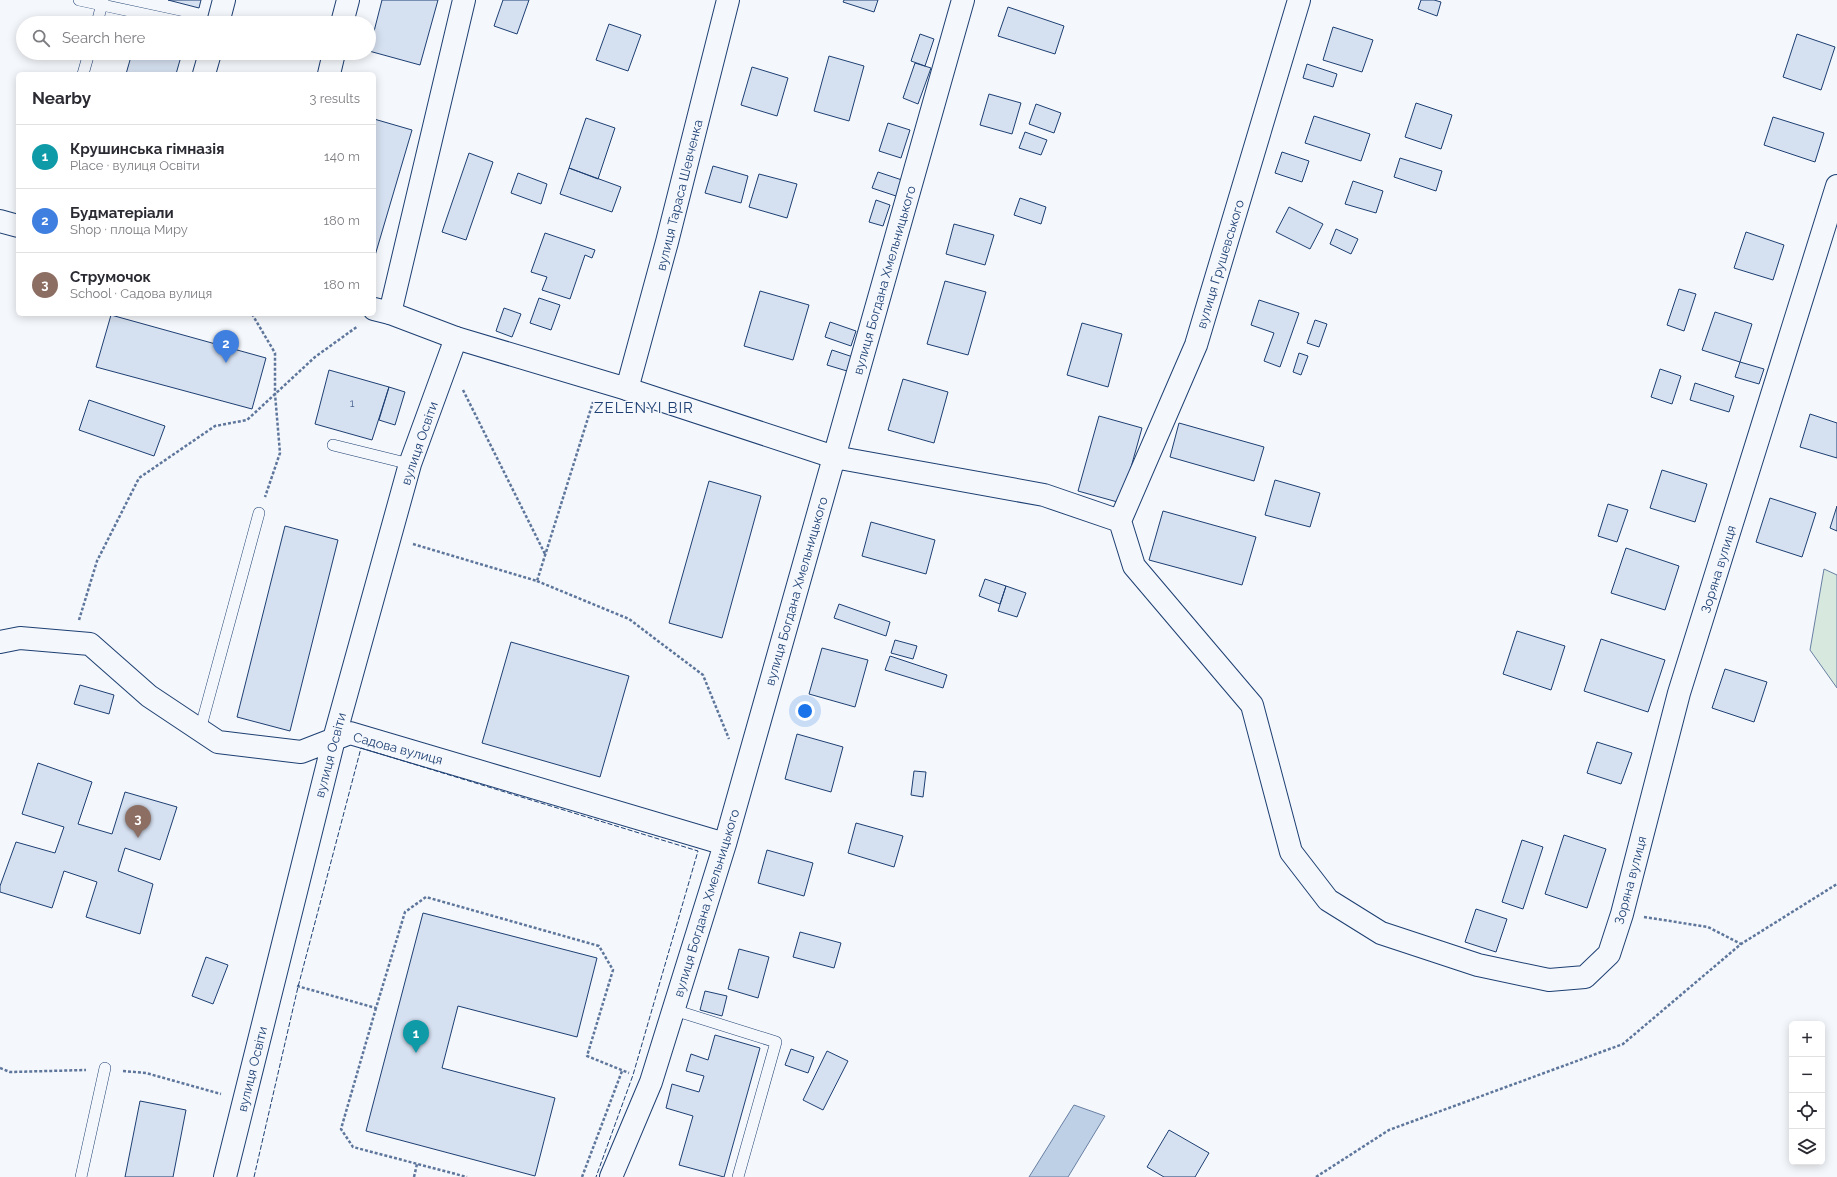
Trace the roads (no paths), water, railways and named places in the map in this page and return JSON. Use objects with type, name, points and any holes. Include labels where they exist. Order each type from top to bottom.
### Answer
[{"type":"street","points":[[220,16],[224,0]]},
{"type":"street","points":[[344,16],[348,0]]},
{"type":"street","points":[[464,0],[381,311],[456,338],[627,389],[834,457],[1044,495],[1120,521]]},
{"type":"street","name":"вулиця Тараса Шевченка","points":[[627,389],[667,242],[728,0]]},
{"type":"street","name":"вулиця Богдана Хмельницького","points":[[611,1177],[651,1082],[725,844],[963,0]]},
{"type":"street","name":"вулиця Грушевського","points":[[1120,521],[1196,345],[1299,0]]},
{"type":"street","points":[[205,72],[208,60]]},
{"type":"street","points":[[329,72],[332,60]]},
{"type":"street","name":"Зоряна вулиця","points":[[1120,521],[1134,566],[1252,705],[1291,852],[1328,900],[1381,933],[1478,965],[1549,980],[1586,976],[1609,954],[1622,914],[1679,693],[1837,186]]},
{"type":"street","points":[[0,221],[16,225]]},
{"type":"street","name":"вулиця Освіти","points":[[225,1177],[334,739],[410,464],[456,338]]},
{"type":"street","name":"Садова вулиця","points":[[0,642],[20,638],[90,644],[149,696],[218,742],[301,752],[350,733],[725,844]]},
{"type":"lane","points":[[79,0],[102,2],[158,16]]},
{"type":"lane","points":[[99,16],[102,2]]},
{"type":"lane","points":[[84,72],[87,60]]},
{"type":"lane","points":[[334,445],[410,464]]},
{"type":"lane","points":[[200,730],[259,513]]},
{"type":"lane","points":[[674,1010],[776,1042],[738,1177]]},
{"type":"lane","points":[[81,1177],[105,1068]]},
{"type":"water","points":[[1074,1105],[1105,1116],[1068,1177],[1029,1177]]},
{"type":"place","name":"Будматеріали","points":[[226,363]]},
{"type":"place","name":"Струмочок","points":[[138,838]]},
{"type":"place","name":"Крушинська гімназія","points":[[416,1053]]},
{"type":"district","name":"ZELENYI BIR","points":[[644,408]]}]
